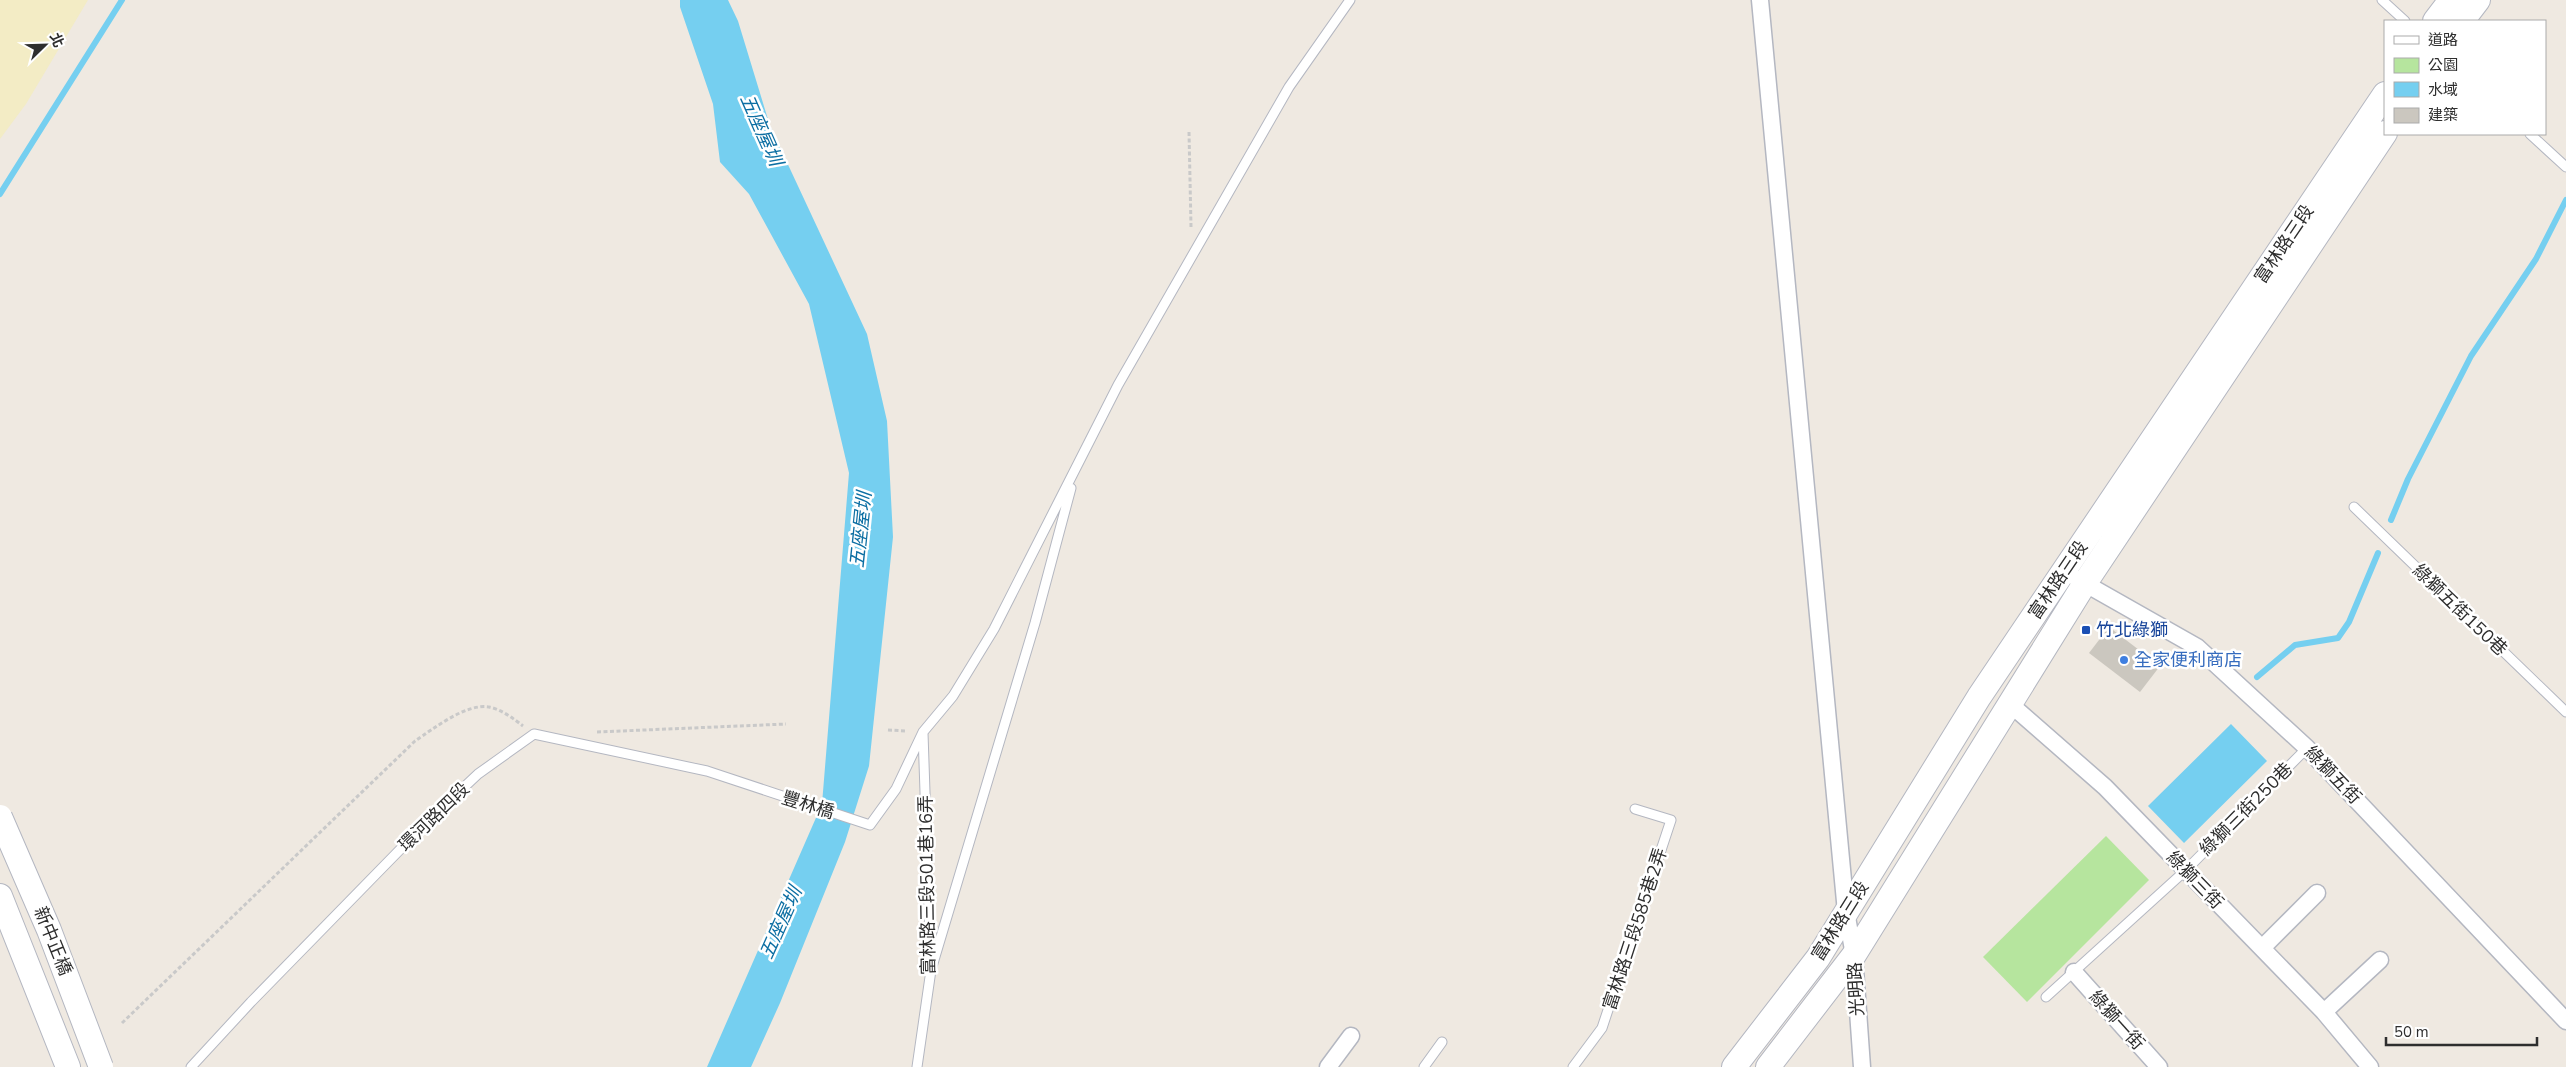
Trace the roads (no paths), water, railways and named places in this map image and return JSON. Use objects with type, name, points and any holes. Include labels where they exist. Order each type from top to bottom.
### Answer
[{"type":"main road","points":[[2436,20],[2451,0]]},
{"type":"main road","points":[[2463,20],[2478,0]]},
{"type":"main road","name":"富林路三段","points":[[1734,1067],[1818,958],[1979,697],[2384,95]]},
{"type":"main road","name":"富林路三段","points":[[1768,1067],[1854,955],[2085,583],[2384,135]]},
{"type":"main road","name":"新中正橋","points":[[0,817],[49,930],[100,1067]]},
{"type":"main road","name":"新中正橋","points":[[0,896],[68,1067]]},
{"type":"street","name":"光明路","points":[[1760,0],[1846,912],[1854,955],[1862,1067]]},
{"type":"street","name":"綠獅五街","points":[[2064,572],[2197,647],[2307,748],[2566,1021]]},
{"type":"street","name":"綠獅三街","points":[[2009,703],[2105,787],[2324,1012],[2370,1067]]},
{"type":"street","points":[[2262,948],[2317,893]]},
{"type":"street","points":[[2324,1012],[2380,960]]},
{"type":"street","name":"綠獅一街","points":[[2074,972],[2159,1067]]},
{"type":"street","points":[[1328,1067],[1351,1036]]},
{"type":"lane","points":[[923,732],[953,696],[994,629],[1118,385],[1288,87],[1350,0]]},
{"type":"lane","points":[[2382,0],[2403,20]]},
{"type":"lane","points":[[2531,135],[2566,167]]},
{"type":"lane","points":[[931,970],[1035,623],[1076,470]]},
{"type":"lane","name":"綠獅五街150巷","points":[[2354,507],[2566,712]]},
{"type":"lane","name":"豐林橋","points":[[746,786],[870,825],[896,789],[923,732]]},
{"type":"lane","name":"富林路三段501巷16弄","points":[[917,1067],[931,970],[923,732]]},
{"type":"lane","name":"環河路四段","points":[[191,1067],[251,1002],[427,822],[478,774],[534,734],[707,772],[746,786]]},
{"type":"lane","name":"綠獅三街250巷","points":[[2046,997],[2186,870],[2307,748]]},
{"type":"lane","name":"富林路三段585巷2弄","points":[[1574,1067],[1602,1028],[1670,820],[1635,808]]},
{"type":"lane","points":[[1424,1067],[1442,1042]]},
{"type":"water","name":"五座屋圳","points":[[680,0],[728,0],[738,21],[770,126],[867,334],[887,421],[893,537],[869,766],[845,842],[780,1003],[751,1067],[707,1067],[822,804],[849,473],[809,304],[749,194],[720,162],[713,104],[680,7]]},
{"type":"water","points":[[2231,724],[2267,761],[2184,843],[2148,806]]},
{"type":"waterway","points":[[0,194],[122,0]]},
{"type":"waterway","points":[[2391,520],[2408,479],[2471,356],[2536,259],[2566,200]]},
{"type":"waterway","points":[[2257,677],[2295,645],[2338,638],[2349,622],[2378,553]]},
{"type":"place","name":"竹北綠獅","points":[[2086,630]]},
{"type":"place","name":"全家便利商店","points":[[2124,660]]}]
